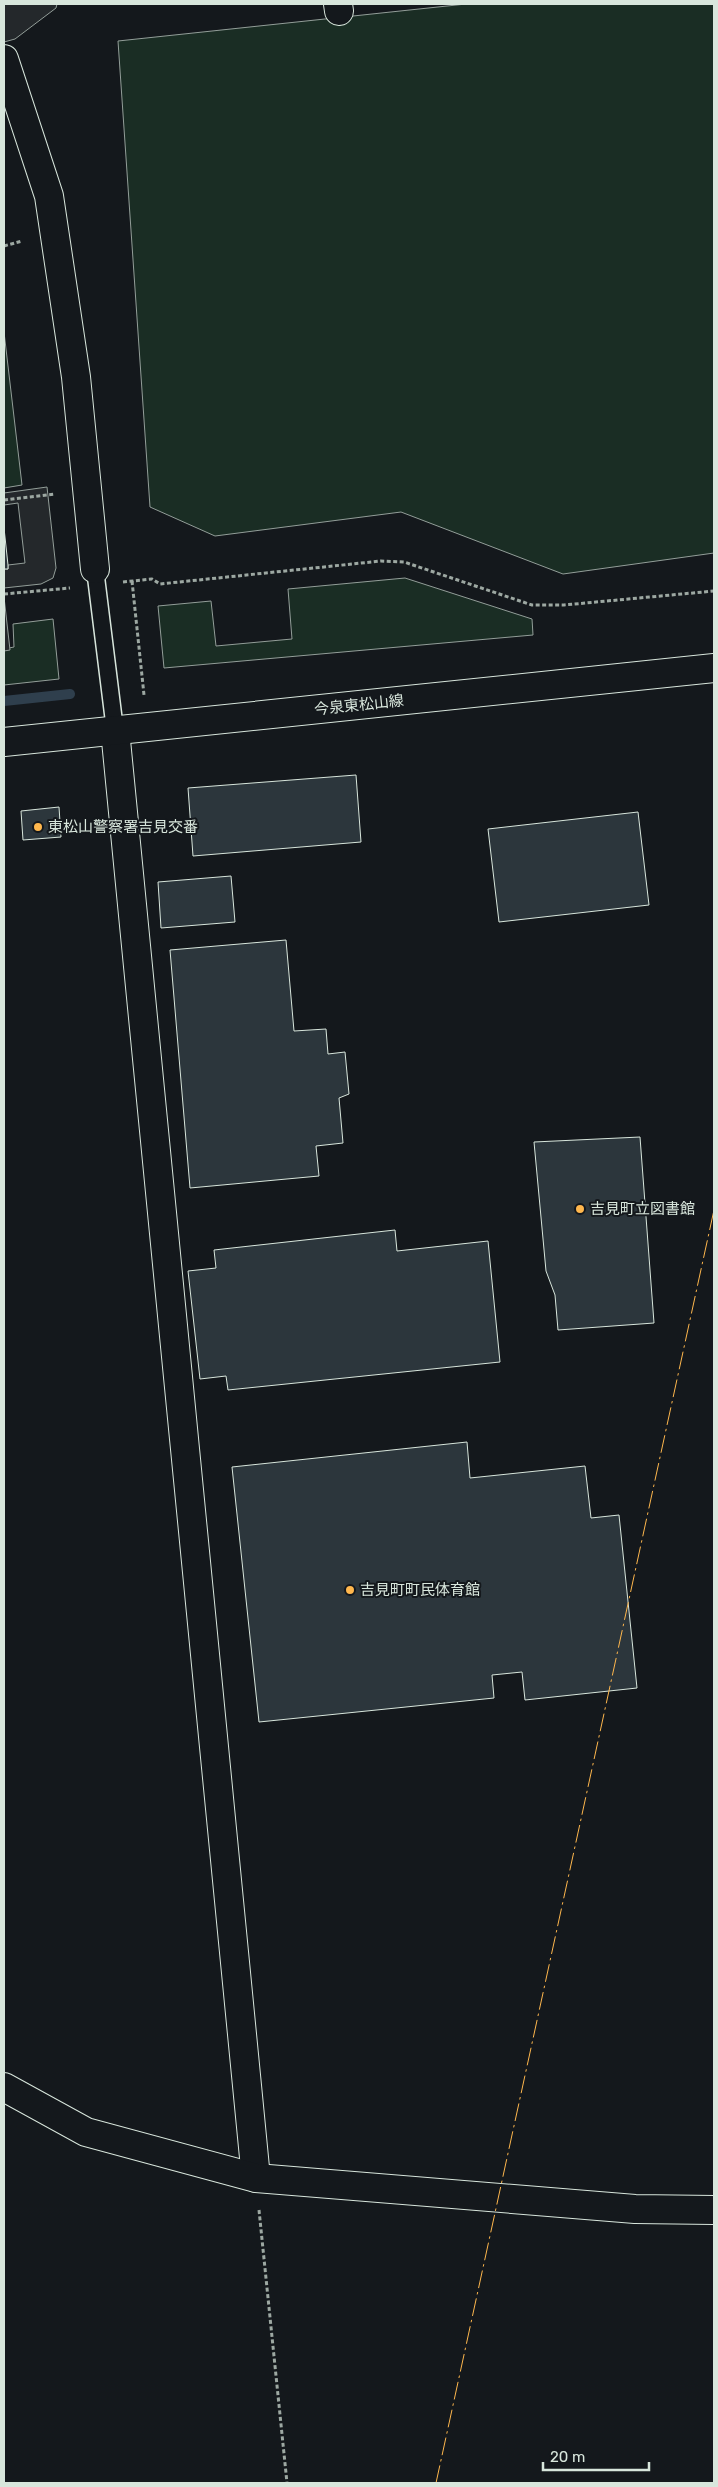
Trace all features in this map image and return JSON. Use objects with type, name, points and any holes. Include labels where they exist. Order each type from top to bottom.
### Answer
[{"type":"street","points":[[4,59],[49,196],[76,376],[96,577]]},
{"type":"street","name":"今泉東松山線","points":[[4,742],[714,668]]},
{"type":"street","points":[[115,730],[256,2178]]},
{"type":"street","points":[[4,2087],[86,2132],[256,2178],[635,2209],[714,2210]]},
{"type":"lane","points":[[96,577],[115,730]]},
{"type":"path","points":[[4,500],[88,490]]},
{"type":"path","points":[[4,594],[96,577],[132,581],[152,579],[160,584],[381,561],[412,565],[532,605],[564,605],[714,591]]},
{"type":"path","points":[[132,581],[143,694],[146,701]]},
{"type":"path","points":[[256,2178],[287,2483]]},
{"type":"green space","points":[[466,4],[714,4],[714,553],[563,574],[401,512],[215,536],[150,507],[118,41]]},
{"type":"green space","points":[[4,332],[22,485],[4,488]]},
{"type":"green space","points":[[405,578],[532,619],[533,635],[164,668],[158,606],[211,601],[216,646],[292,639],[288,589]]},
{"type":"green space","points":[[53,619],[59,679],[4,685],[4,649],[14,647],[13,624]]},
{"type":"shaded area","points":[[4,4],[57,4],[56,8],[15,39],[4,42]]},
{"type":"shaded area","points":[[47,487],[56,568],[53,578],[41,584],[4,588],[4,569],[8,569],[8,565],[25,563],[18,503],[4,505],[4,493]]},
{"type":"shaded area","points":[[4,597],[10,650],[4,651]]},
{"type":"building","points":[[4,528],[8,565],[8,569],[4,569]]},
{"type":"building","points":[[356,775],[361,842],[193,856],[188,788]]},
{"type":"building","points":[[59,807],[61,837],[23,840],[21,811]]},
{"type":"building","points":[[638,812],[649,905],[499,922],[488,829]]},
{"type":"building","points":[[231,876],[235,922],[161,928],[158,882]]},
{"type":"building","points":[[286,940],[294,1031],[326,1029],[328,1054],[345,1052],[349,1094],[339,1098],[343,1143],[316,1146],[319,1176],[190,1188],[170,950]]},
{"type":"building","points":[[640,1137],[654,1323],[558,1330],[555,1295],[546,1271],[534,1142]]},
{"type":"building","points":[[395,1230],[397,1251],[488,1241],[500,1362],[228,1390],[226,1376],[200,1379],[188,1271],[216,1268],[214,1250]]},
{"type":"building","points":[[467,1442],[470,1478],[585,1466],[591,1518],[619,1515],[637,1688],[525,1700],[522,1672],[492,1675],[494,1698],[259,1722],[232,1467]]},
{"type":"waterway","points":[[4,701],[70,694]]},
{"type":"power","points":[[436,2483],[714,1210]]},
{"type":"place","name":"東松山警察署吉見交番","points":[[38,827]]},
{"type":"place","name":"吉見町立図書館","points":[[580,1209]]},
{"type":"place","name":"吉見町町民体育館","points":[[350,1590]]}]
